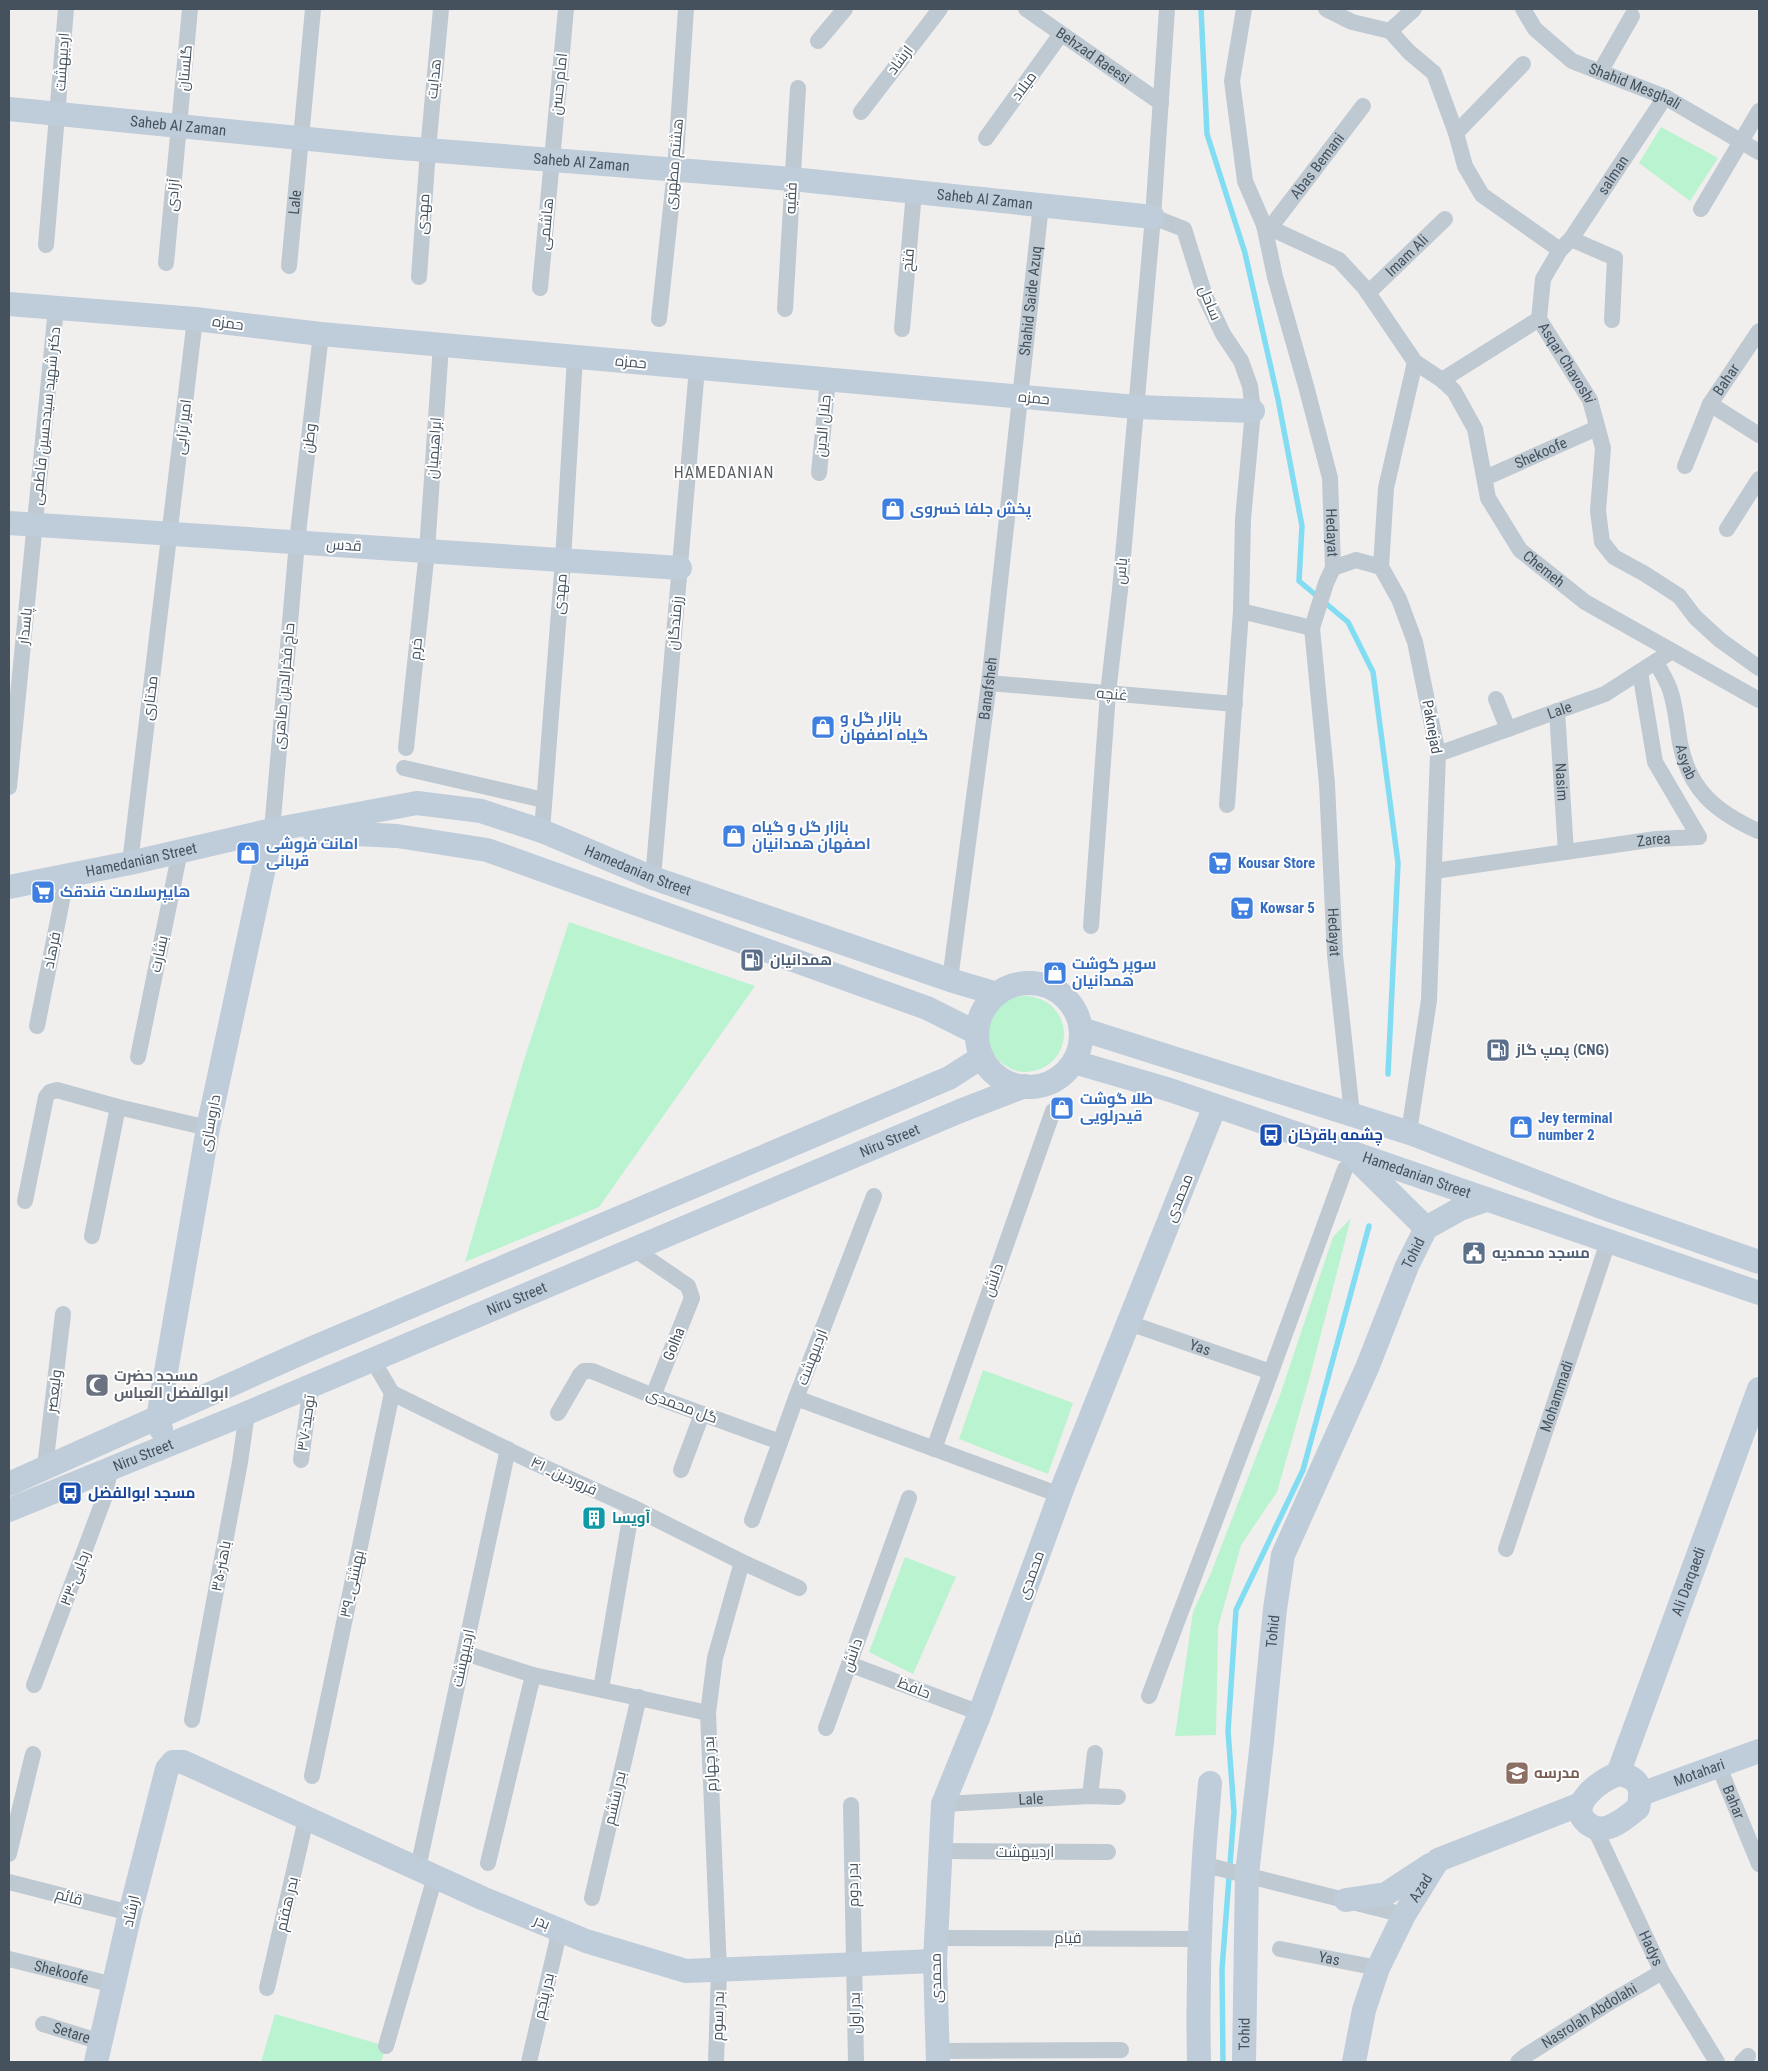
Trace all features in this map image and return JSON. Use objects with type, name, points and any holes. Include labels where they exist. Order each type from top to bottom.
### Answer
[{"type":"street","name":"اردیبهشت","points":[[46,245],[66,9]]},
{"type":"street","name":"گلستان","points":[[180,126],[190,9]]},
{"type":"street","name":"Lale","points":[[290,266],[313,9]]},
{"type":"street","name":"هدایت","points":[[428,150],[441,9]]},
{"type":"street","name":"امام حسن","points":[[552,160],[566,9]]},
{"type":"street","name":"هشتم مطهری","points":[[660,319],[686,9]]},
{"type":"street","points":[[818,41],[845,9]]},
{"type":"street","name":"ارشاد","points":[[861,112],[940,9]]},
{"type":"street","name":"Behzad Raeesi","points":[[1026,9],[1161,103]]},
{"type":"street","points":[[1153,217],[1166,9]]},
{"type":"street","name":"Hedayat","points":[[1244,9],[1232,81],[1245,181],[1267,226],[1275,277],[1330,478],[1330,575],[1313,624],[1327,784],[1335,954],[1352,1114]]},
{"type":"street","points":[[1326,9],[1352,22],[1390,31],[1434,73],[1456,133],[1465,166],[1482,195],[1566,244],[1615,258],[1612,320]]},
{"type":"street","points":[[1390,31],[1414,9]]},
{"type":"street","name":"Shahid Mesghali","points":[[1523,9],[1535,29],[1572,60],[1665,97],[1759,152]]},
{"type":"street","points":[[1600,72],[1632,16]]},
{"type":"street","name":"میلاد","points":[[986,138],[1061,34]]},
{"type":"street","points":[[1456,133],[1523,64]]},
{"type":"street","name":"فقیه","points":[[785,310],[798,88]]},
{"type":"street","name":"salman","points":[[1566,244],[1665,97]]},
{"type":"street","name":"Abas Bemani","points":[[1267,226],[1363,106]]},
{"type":"street","name":"Saheb Al Zaman","points":[[9,110],[428,150],[792,179],[1153,217]]},
{"type":"street","points":[[1701,209],[1759,111]]},
{"type":"street","name":"آزادی","points":[[166,263],[180,126]]},
{"type":"street","name":"مهدی","points":[[419,277],[428,150]]},
{"type":"street","name":"هاشمی","points":[[540,288],[552,160]]},
{"type":"street","name":"فتح","points":[[902,329],[914,192]]},
{"type":"street","name":"Shahid Saide Azuq","points":[[1019,396],[1041,205]]},
{"type":"street","name":"یاس","points":[[1091,926],[1108,693],[1153,217]]},
{"type":"street","name":"ساحل","points":[[1153,217],[1184,229],[1205,296],[1223,334],[1241,361],[1250,386],[1253,411],[1243,519],[1240,611],[1228,805]]},
{"type":"street","name":"Imam Ali","points":[[1368,293],[1445,219]]},
{"type":"street","points":[[1267,226],[1339,260],[1368,293],[1415,362],[1386,488],[1381,567],[1356,560],[1330,575]]},
{"type":"street","name":"Asqar Chavoshi","points":[[1566,244],[1544,280],[1539,319],[1590,400],[1603,448],[1598,511],[1602,542],[1614,557],[1679,596],[1695,617],[1720,640],[1759,668]]},
{"type":"street","name":"حمزه","points":[[9,304],[195,319],[321,334],[1136,407],[1253,411]]},
{"type":"street","name":"دکتر شهید سیدحسین فاطمی","points":[[35,525],[56,308]]},
{"type":"street","name":"امیر ترابی","points":[[170,534],[195,319]]},
{"type":"street","points":[[1442,380],[1539,319]]},
{"type":"street","name":"Bahar","points":[[1685,466],[1710,404],[1759,331]]},
{"type":"street","name":"وطن","points":[[296,542],[321,334]]},
{"type":"street","name":"ابراهیمیان","points":[[427,551],[441,345]]},
{"type":"street","name":"مهدی","points":[[542,832],[563,560],[575,357]]},
{"type":"street","name":"Chemeh","points":[[1415,362],[1442,380],[1454,391],[1475,429],[1488,498],[1520,550],[1585,602],[1759,699]]},
{"type":"street","name":"رزمندگان","points":[[653,878],[697,368]]},
{"type":"street","name":"جلال الدین","points":[[819,473],[828,379]]},
{"type":"street","name":"Banafsheh","points":[[950,980],[989,683],[1019,396]]},
{"type":"street","points":[[1710,404],[1759,435]]},
{"type":"street","name":"Shekoofe","points":[[1485,478],[1597,428]]},
{"type":"street","points":[[1727,529],[1759,479]]},
{"type":"street","name":"قدس","points":[[9,523],[680,568]]},
{"type":"street","name":"پاسدار","points":[[9,787],[35,525]]},
{"type":"street","name":"مختاری","points":[[130,863],[170,534]]},
{"type":"street","name":"حاج فخرالدین طاهری","points":[[272,830],[296,542]]},
{"type":"street","name":"خرم","points":[[406,748],[427,551]]},
{"type":"street","name":"Paknejad","points":[[1381,567],[1399,599],[1415,642],[1438,754],[1429,1000],[1409,1132]]},
{"type":"street","points":[[1240,611],[1313,624]]},
{"type":"street","name":"Lale","points":[[1438,754],[1605,694],[1672,652]]},
{"type":"street","name":"Asyab","points":[[1656,662],[1671,692],[1680,745],[1689,775],[1704,796],[1719,808],[1737,822],[1759,831]]},
{"type":"street","name":"Zarea","points":[[1434,871],[1656,839],[1700,837],[1655,762],[1640,672]]},
{"type":"street","name":"غنچه","points":[[989,683],[1234,704]]},
{"type":"street","points":[[1496,699],[1508,729]]},
{"type":"street","name":"Nasim","points":[[1557,711],[1566,852]]},
{"type":"street","points":[[404,768],[544,800]]},
{"type":"street","name":"Hamedanian Street","points":[[9,887],[130,863],[272,830],[417,803],[480,811],[542,832],[653,878],[950,980],[997,994]]},
{"type":"street","name":"Hamedanian Street","points":[[272,830],[397,836],[487,850],[927,1008],[977,1033]]},
{"type":"street","name":"داروسازی","points":[[158,1418],[208,1128],[272,830]]},
{"type":"street","name":"بشارت","points":[[138,1057],[180,851]]},
{"type":"street","name":"فرهاد","points":[[37,1026],[67,875]]},
{"type":"street","points":[[1026,983],[1042,984],[1056,990],[1068,1001],[1077,1014],[1081,1029],[1080,1046],[1074,1062],[1064,1073],[1053,1081],[1039,1086],[1025,1086],[1008,1082],[993,1072],[982,1057],[977,1033],[980,1018],[986,1005],[997,994],[1010,986],[1026,983]]},
{"type":"street","points":[[1081,1029],[1409,1132],[1604,1208],[1752,1260],[1748,1266],[1747,1274],[1749,1290]]},
{"type":"street","name":"Niru Street","points":[[9,1484],[308,1350],[949,1078],[982,1057]]},
{"type":"street","name":"Hamedanian Street","points":[[1074,1062],[1170,1090],[1216,1106],[1348,1161],[1486,1200],[1749,1290]]},
{"type":"street","points":[[949,1078],[960,1111]]},
{"type":"street","name":"Niru Street","points":[[9,1510],[247,1413],[960,1111],[1025,1086]]},
{"type":"street","points":[[25,1201],[46,1098],[50,1092],[57,1090],[118,1107],[208,1128]]},
{"type":"street","name":"محمدی","points":[[938,2057],[935,1961],[943,1804],[980,1713],[1060,1495],[1216,1106]]},
{"type":"street","points":[[92,1236],[118,1107]]},
{"type":"street","name":"دانش","points":[[934,1449],[1053,1111]]},
{"type":"street","points":[[1149,1696],[1348,1161]]},
{"type":"street","name":"Tohid","points":[[1348,1161],[1426,1228]]},
{"type":"street","name":"اردیبهشت","points":[[752,1520],[796,1398],[874,1196]]},
{"type":"street","name":"Tohid","points":[[1244,2062],[1225,1870],[1262,1742],[1275,1609],[1283,1555],[1363,1377],[1408,1266],[1426,1228],[1460,1209],[1486,1200]]},
{"type":"street","name":"Mohammadi","points":[[1506,1549],[1608,1242]]},
{"type":"street","name":"Golha","points":[[634,1249],[688,1286],[692,1298],[653,1396]]},
{"type":"street","name":"ولیعصر","points":[[45,1467],[63,1314]]},
{"type":"street","name":"Yas","points":[[1129,1323],[1271,1372]]},
{"type":"street","points":[[372,1359],[392,1393]]},
{"type":"street","name":"گل محمدی","points":[[558,1413],[580,1374],[584,1371],[592,1371],[653,1396],[780,1442]]},
{"type":"street","name":"۳۷-توحید","points":[[301,1460],[312,1385]]},
{"type":"street","name":"Ali Darqaedi","points":[[1618,1774],[1759,1389]]},
{"type":"street","name":"۴۱ _فروردین","points":[[392,1393],[798,1588]]},
{"type":"street","name":"۳۹_بهشتی","points":[[312,1776],[392,1393]]},
{"type":"street","points":[[796,1398],[1060,1495]]},
{"type":"street","name":"۳۵-باهنر","points":[[192,1720],[240,1462],[247,1413]]},
{"type":"street","points":[[681,1470],[702,1414]]},
{"type":"street","points":[[158,1418],[166,1446]]},
{"type":"street","name":"اردیبهشت","points":[[427,1872],[465,1653],[508,1449]]},
{"type":"street","name":"۳۳-رجایی","points":[[34,1685],[105,1496],[110,1469]]},
{"type":"street","name":"دانش","points":[[826,1728],[909,1498]]},
{"type":"street","points":[[601,1689],[632,1507]]},
{"type":"street","name":"بدر چهارم","points":[[719,1970],[708,1713],[715,1658],[742,1562]]},
{"type":"street","points":[[465,1653],[533,1675],[708,1713]]},
{"type":"street","name":"حافظ","points":[[849,1664],[980,1713]]},
{"type":"street","points":[[488,1862],[533,1675]]},
{"type":"street","name":"بدر ششم","points":[[592,1898],[638,1697]]},
{"type":"street","name":"Motahari","points":[[1641,1794],[1759,1751]]},
{"type":"street","points":[[1090,1796],[1095,1753]]},
{"type":"street","points":[[9,1854],[33,1754]]},
{"type":"street","name":"ارشاد","points":[[99,2052],[130,1913],[167,1769],[173,1762]]},
{"type":"street","name":"بدر","points":[[173,1762],[183,1762],[306,1819],[586,1941],[686,1971],[935,1961]]},
{"type":"street","name":"Bahar","points":[[1719,1767],[1759,1864]]},
{"type":"street","points":[[1618,1774],[1627,1775],[1638,1783],[1641,1794],[1638,1808],[1605,1828],[1594,1828],[1584,1821],[1580,1813],[1581,1804],[1588,1792],[1618,1774]]},
{"type":"street","points":[[1199,2062],[1200,1939],[1225,1870],[1210,1783]]},
{"type":"street","name":"Lale","points":[[943,1804],[1090,1796],[1118,1797]]},
{"type":"street","name":"Azad","points":[[1354,2062],[1364,2010],[1378,1968],[1404,1915],[1438,1860],[1581,1804]]},
{"type":"street","name":"بدر دوم","points":[[851,1805],[854,1964]]},
{"type":"street","name":"بدر هفتم","points":[[268,1988],[306,1819]]},
{"type":"street","name":"Hadys","points":[[1594,1828],[1662,1972],[1717,2062]]},
{"type":"street","name":"اردیبهشت","points":[[941,1851],[1108,1852]]},
{"type":"street","points":[[1346,1900],[1386,1894],[1438,1860]]},
{"type":"street","points":[[1225,1870],[1404,1915]]},
{"type":"street","points":[[386,2046],[427,1872]]},
{"type":"street","name":"قائم","points":[[9,1882],[130,1913]]},
{"type":"street","name":"بدر پنجم","points":[[529,2062],[560,1929]]},
{"type":"street","name":"قیام","points":[[936,1938],[1200,1939]]},
{"type":"street","name":"Yas","points":[[1280,1949],[1378,1968]]},
{"type":"street","name":"Shekoofe","points":[[9,1959],[114,1985]]},
{"type":"street","name":"بدر اول","points":[[854,1964],[856,2062]]},
{"type":"street","name":"بدر سوم","points":[[716,2062],[719,1970]]},
{"type":"street","name":"Nasrolah Abdolahi","points":[[1518,2062],[1604,2006],[1662,1972]]},
{"type":"street","name":"Setare","points":[[43,2024],[99,2052]]},
{"type":"street","points":[[938,2057],[1121,2050]]},
{"type":"green space","points":[[1661,127],[1718,158],[1690,201],[1639,163]]},
{"type":"green space","points":[[569,922],[755,986],[599,1207],[465,1262],[523,1063]]},
{"type":"green space","points":[[1026,996],[1041,999],[1053,1007],[1061,1019],[1064,1034],[1061,1049],[1053,1061],[1041,1069],[1026,1072],[1011,1069],[999,1061],[991,1049],[988,1034],[991,1019],[999,1007],[1011,999]]},
{"type":"green space","points":[[1351,1218],[1310,1376],[1277,1492],[1241,1545],[1218,1627],[1216,1735],[1175,1736],[1193,1612],[1211,1573],[1280,1395],[1333,1237]]},
{"type":"green space","points":[[983,1370],[1073,1403],[1048,1474],[959,1439]]},
{"type":"green space","points":[[905,1557],[956,1577],[913,1674],[869,1652]]},
{"type":"green space","points":[[275,2014],[386,2046],[381,2062],[261,2062]]},
{"type":"waterway","points":[[1201,9],[1207,134],[1245,253],[1278,399],[1302,526],[1299,581],[1348,622],[1373,672],[1398,863],[1388,1074]]},
{"type":"waterway","points":[[1223,2062],[1222,1969],[1234,1812],[1228,1731],[1236,1610],[1303,1470],[1369,1226]]},
{"type":"place","name":"پخش جلفا خسروی","points":[[893,509]]},
{"type":"place","name":"بازار گل و گیاه اصفهان","points":[[823,727]]},
{"type":"place","name":"بازار گل و گیاه اصفهان همدانیان","points":[[734,836]]},
{"type":"place","name":"امانت فروشی قربانی","points":[[248,853]]},
{"type":"place","name":"Kousar Store","points":[[1220,863]]},
{"type":"place","name":"هایپرسلامت فندقک","points":[[43,892]]},
{"type":"place","name":"Kowsar 5","points":[[1242,908]]},
{"type":"place","name":"همدانیان","points":[[752,960]]},
{"type":"place","name":"سوپر گوشت همدانیان","points":[[1055,973]]},
{"type":"place","name":"پمپ گاز (CNG)","points":[[1498,1050]]},
{"type":"place","name":"طلا گوشت قیدرلویی","points":[[1062,1108]]},
{"type":"place","name":"Jey terminal number 2","points":[[1521,1127]]},
{"type":"place","name":"چشمه باقرخان","points":[[1271,1135]]},
{"type":"place","name":"مسجد محمدیه","points":[[1474,1253]]},
{"type":"place","name":"مسجد حضرت ابوالفضل العباس","points":[[97,1385]]},
{"type":"place","name":"مسجد ابوالفضل","points":[[70,1493]]},
{"type":"place","name":"آویسا","points":[[594,1518]]},
{"type":"place","name":"مدرسه","points":[[1517,1773]]},
{"type":"district","name":"HAMEDANIAN","points":[[724,472]]}]
